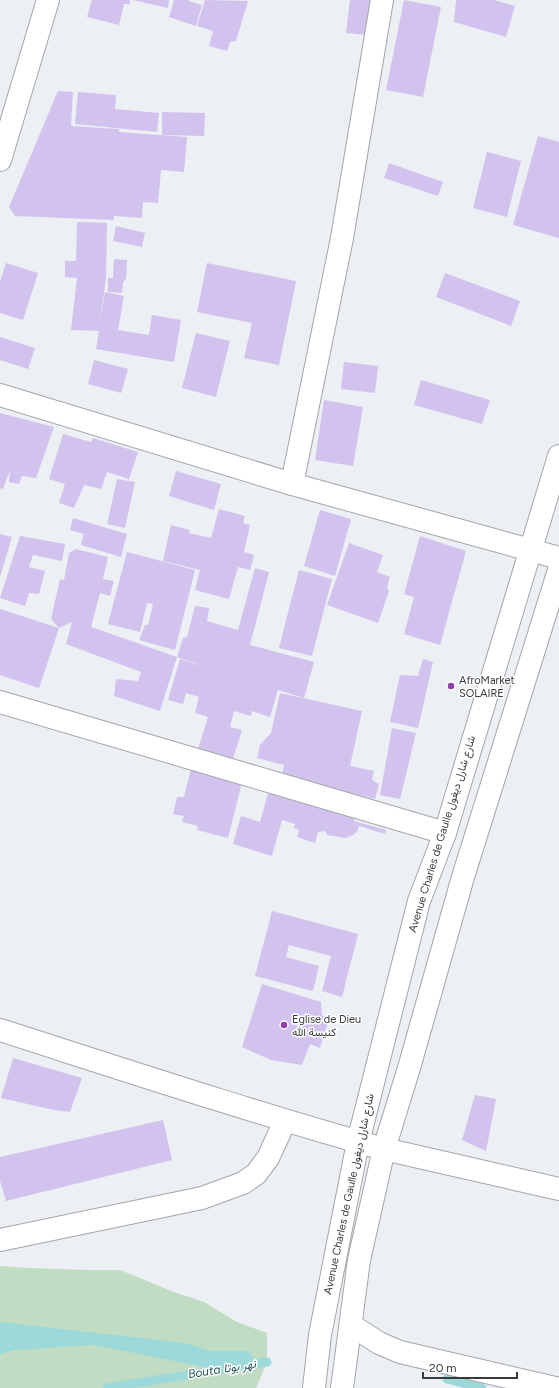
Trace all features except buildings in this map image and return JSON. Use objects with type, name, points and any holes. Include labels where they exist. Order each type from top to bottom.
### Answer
[{"type":"street","points":[[0,160],[48,0]]},
{"type":"street","points":[[292,484],[342,238],[382,0]]},
{"type":"street","points":[[0,395],[292,484],[559,558]]},
{"type":"street","name":"Avenue Charles de Gaulle شارع شارل ديغول","points":[[314,1388],[320,1335],[358,1142],[419,901],[445,833],[559,456]]},
{"type":"street","points":[[342,1388],[359,1260],[384,1149],[409,1068],[463,877],[559,570]]},
{"type":"street","points":[[0,702],[445,833]]},
{"type":"street","points":[[0,1030],[285,1121],[358,1142],[559,1189]]},
{"type":"street","points":[[0,1240],[202,1198],[243,1183],[256,1174],[268,1158],[285,1121]]},
{"type":"street","points":[[349,1334],[379,1343],[400,1352],[555,1388]]},
{"type":"green space","points":[[0,1266],[120,1270],[174,1292],[204,1302],[237,1322],[267,1333],[267,1362],[256,1388],[0,1388]]},
{"type":"water","points":[[0,1322],[185,1343],[211,1351],[249,1351],[259,1368],[214,1369],[94,1345],[15,1350],[0,1354]]},
{"type":"waterway","name":"Bouta نهر بوتا","points":[[107,1388],[267,1362]]},
{"type":"waterway","points":[[447,1379],[482,1388]]},
{"type":"place","name":"AfroMarket SOLAIRE","points":[[451,686]]},
{"type":"place","name":"Eglise de Dieu كنيسة الله","points":[[284,1025]]}]
